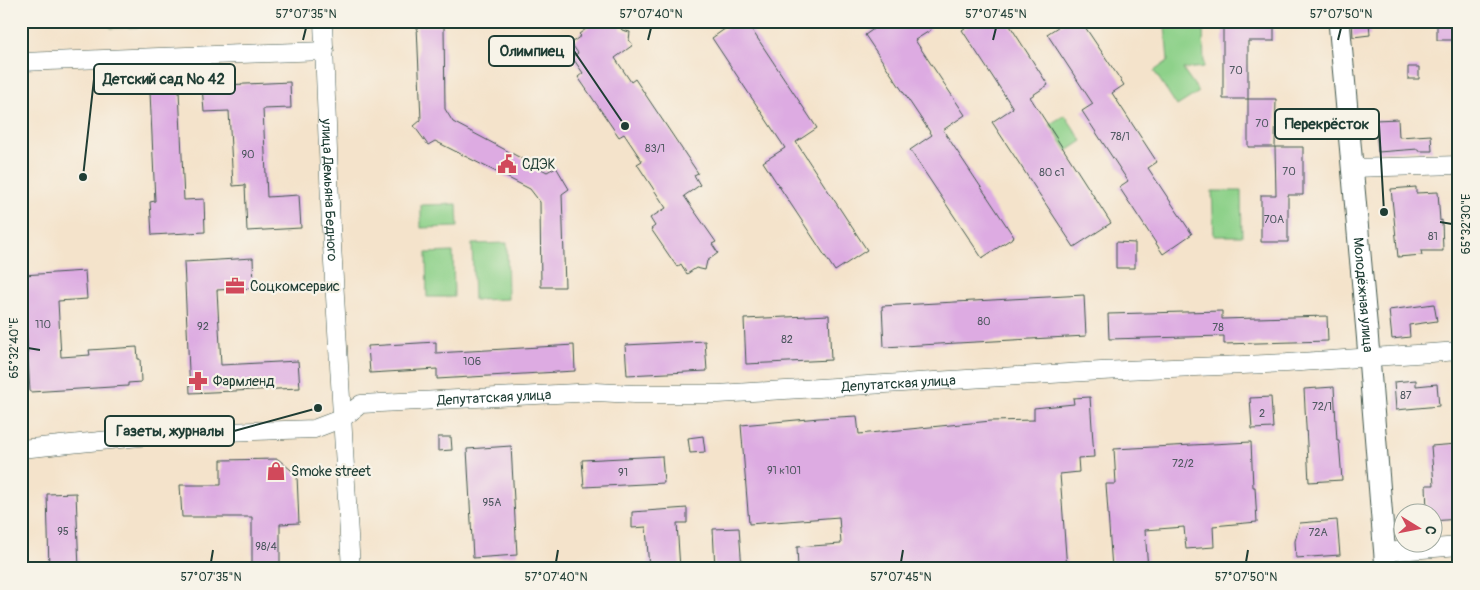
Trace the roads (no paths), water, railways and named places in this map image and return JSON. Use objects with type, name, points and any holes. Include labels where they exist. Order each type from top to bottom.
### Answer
[{"type":"street","name":"улица Демьяна Бедного","points":[[323,21],[331,237],[351,569]]},
{"type":"street","name":"Молодёжная улица","points":[[1339,21],[1370,358],[1386,561]]},
{"type":"street","points":[[21,62],[324,52]]},
{"type":"street","points":[[1352,168],[1459,165]]},
{"type":"street","name":"Депутатская улица","points":[[21,449],[169,434],[314,429],[343,418],[361,404],[596,392],[718,394],[1091,372],[1287,364],[1459,351]]},
{"type":"street","points":[[1386,561],[1459,546]]},
{"type":"place","name":"Олимпиец","points":[[625,126]]},
{"type":"place","name":"СДЭК","points":[[507,164]]},
{"type":"place","name":"Детский сад № 42","points":[[83,177]]},
{"type":"place","name":"Перекрёсток","points":[[1384,212]]},
{"type":"place","name":"Соцкомсервис","points":[[235,286]]},
{"type":"place","name":"Фармленд","points":[[198,381]]},
{"type":"place","name":"Газеты, журналы","points":[[318,408]]},
{"type":"place","name":"Smoke street","points":[[276,471]]}]
